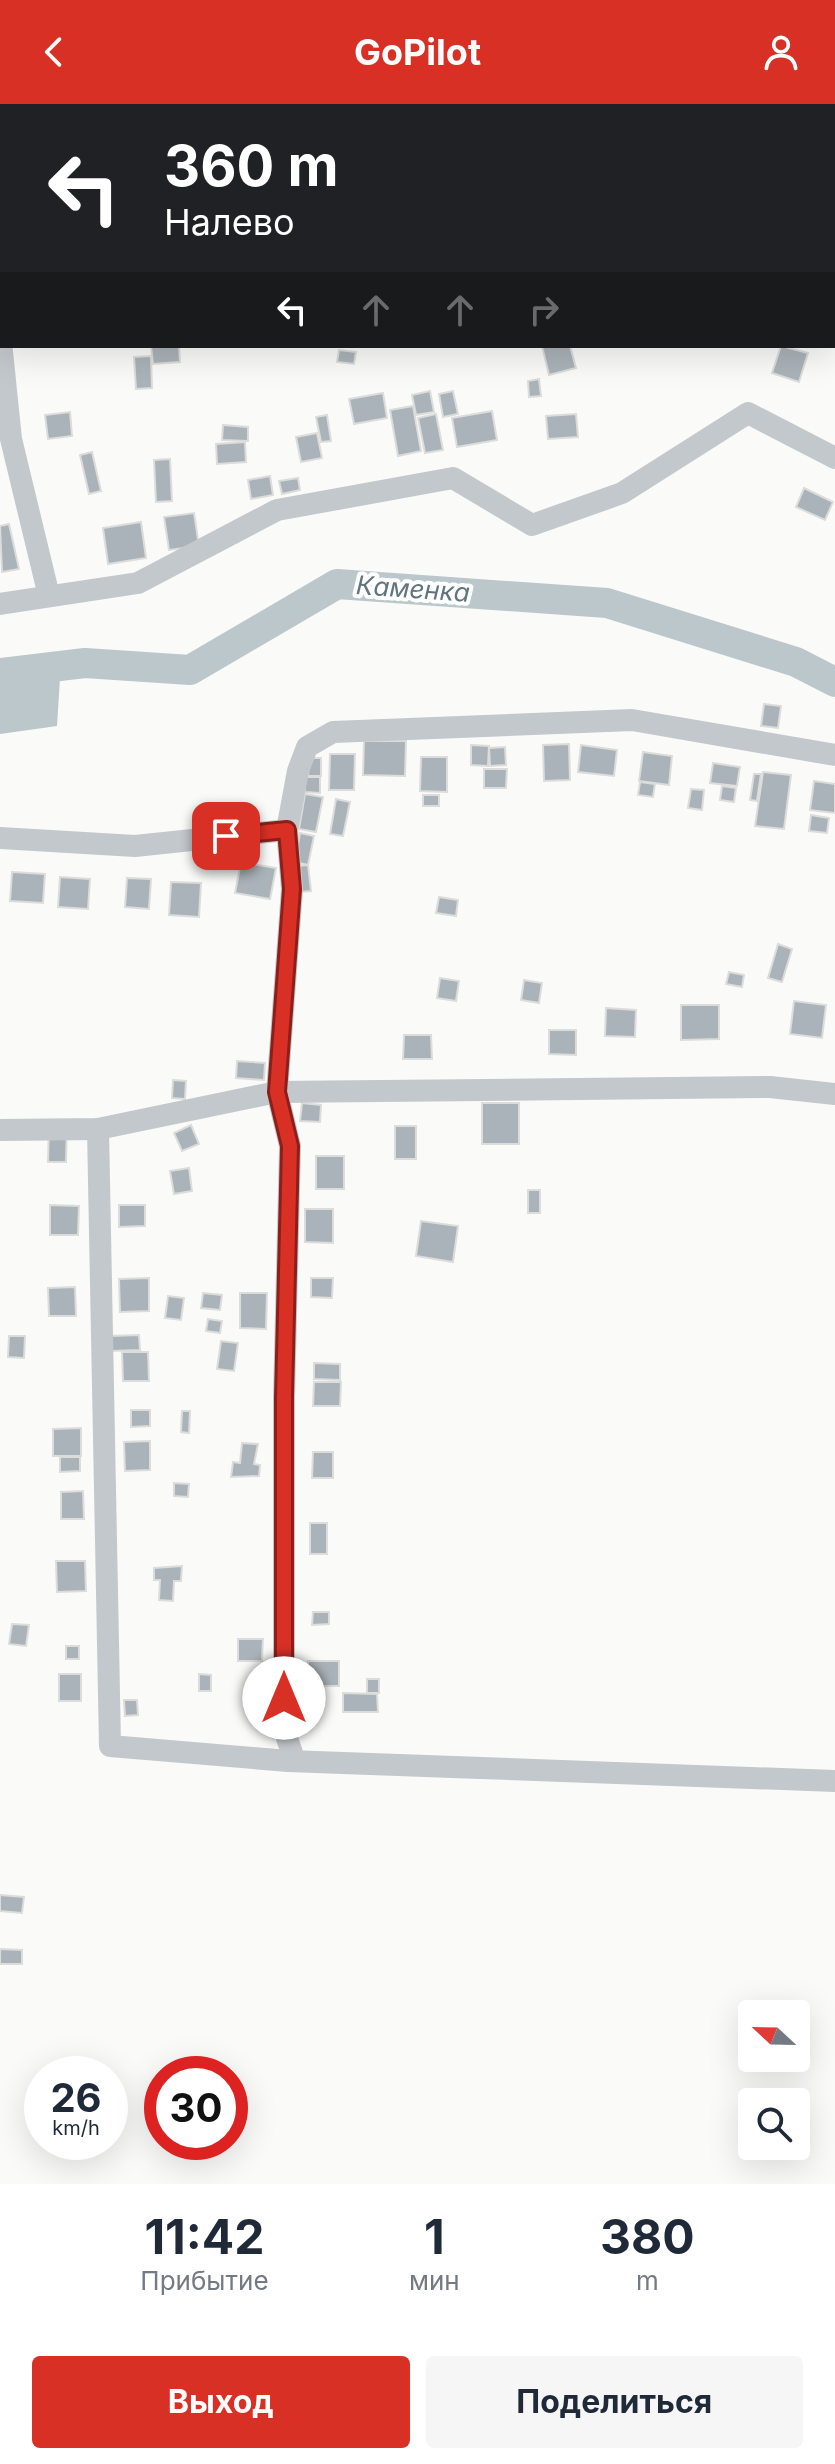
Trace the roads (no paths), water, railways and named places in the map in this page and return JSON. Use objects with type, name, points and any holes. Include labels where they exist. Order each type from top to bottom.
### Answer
[{"type":"street","points":[[2,348],[11,439],[49,596]]},
{"type":"street","points":[[0,604],[138,583],[277,510],[453,478],[532,525],[622,493],[748,413],[786,429],[835,458]]},
{"type":"street","points":[[288,1761],[292,1753],[284,1729],[284,1397],[290,1146],[277,1092],[292,889],[287,830],[298,771],[307,747],[333,732],[632,720],[835,755]]},
{"type":"street","points":[[0,838],[135,846],[287,830]]},
{"type":"street","points":[[0,1130],[98,1129],[277,1092],[770,1087],[835,1094]]},
{"type":"street","points":[[98,1129],[110,1746],[288,1761],[835,1781]]},
{"type":"waterway","name":"Каменка","points":[[0,673],[85,663],[190,670],[337,584],[607,603],[796,662],[835,682]]}]
